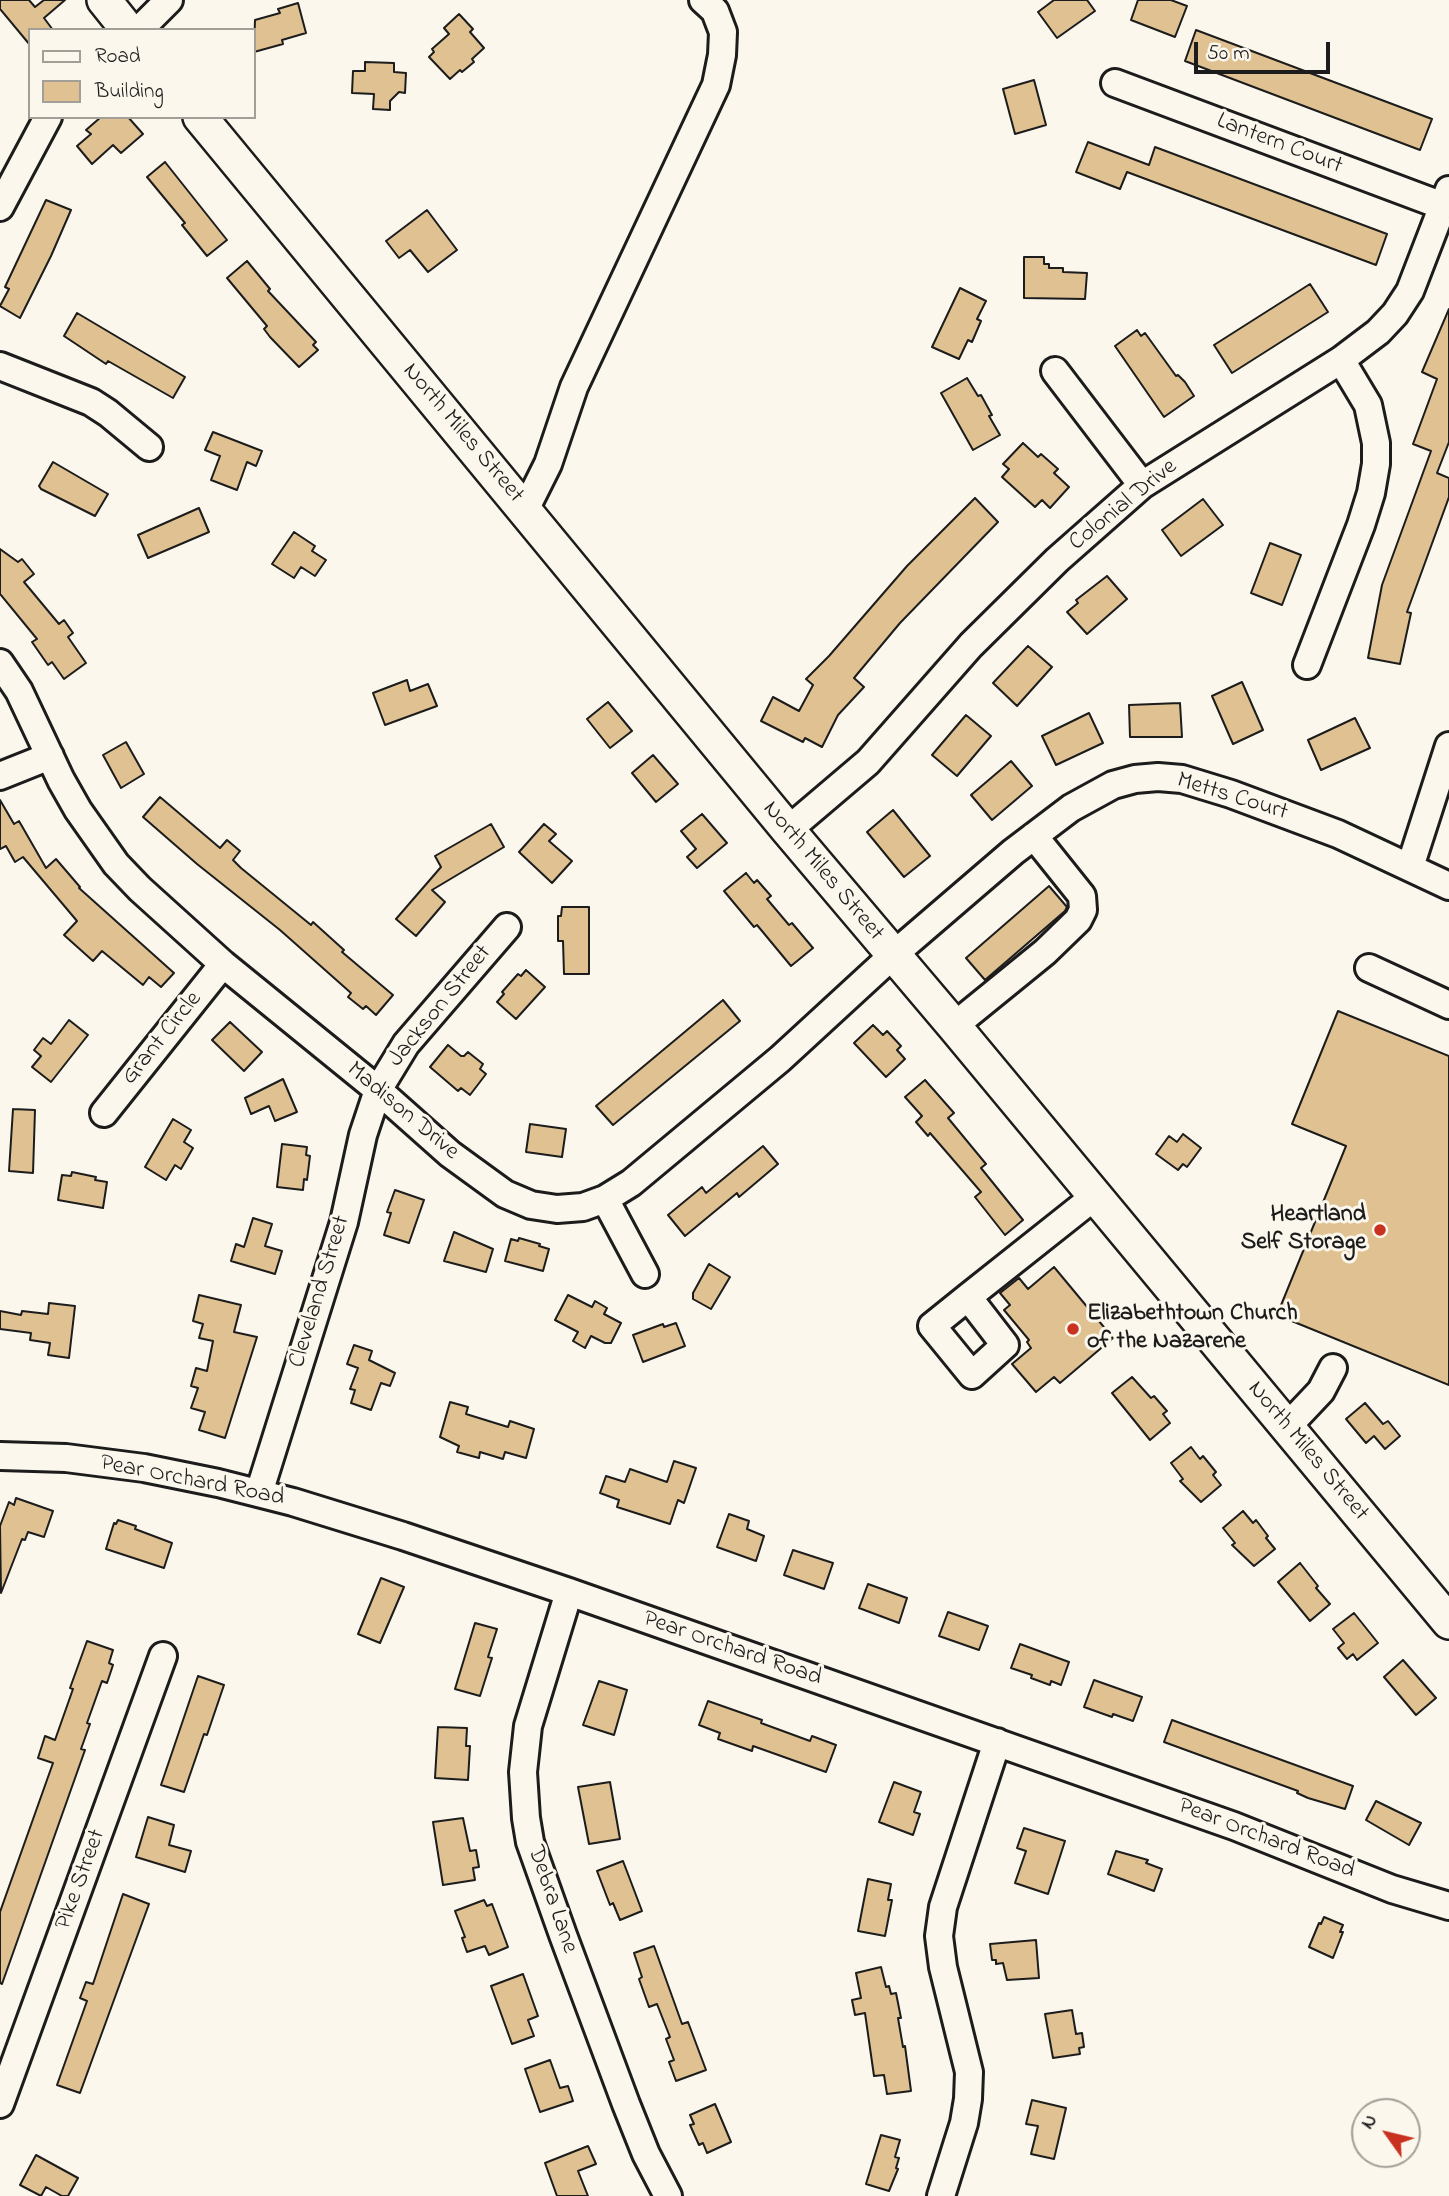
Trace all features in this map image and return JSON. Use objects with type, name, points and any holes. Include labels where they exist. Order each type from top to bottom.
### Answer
[{"type":"main road","points":[[104,0],[126,28]]},
{"type":"main road","name":"North Miles Street","points":[[202,119],[892,956],[954,1026],[1449,1622]]},
{"type":"street","points":[[141,28],[169,0]]},
{"type":"street","points":[[525,510],[548,464],[574,387],[716,85],[723,32],[715,11],[703,0]]},
{"type":"street","name":"Lantern Court","points":[[1115,83],[1446,198]]},
{"type":"street","points":[[0,207],[47,119]]},
{"type":"street","name":"Colonial Drive","points":[[788,830],[868,762],[971,645],[1049,567],[1142,485],[1341,360],[1378,332],[1395,314],[1410,291],[1446,198]]},
{"type":"street","points":[[1307,665],[1361,525],[1376,464],[1376,443],[1368,405],[1341,360]]},
{"type":"street","points":[[0,366],[91,402],[149,447]]},
{"type":"street","points":[[1055,371],[1142,485]]},
{"type":"street","name":"Madison Drive","points":[[0,663],[19,691],[78,810],[116,864],[140,889],[223,964],[378,1090],[450,1154],[505,1194],[531,1205],[557,1209],[583,1207],[605,1199],[631,1183],[769,1068],[892,956]]},
{"type":"street","points":[[1409,867],[1449,746]]},
{"type":"street","points":[[0,776],[50,756]]},
{"type":"street","name":"Metts Court","points":[[892,956],[1034,836],[1091,795],[1135,779],[1182,779],[1231,794],[1338,834],[1449,886]]},
{"type":"street","points":[[954,1026],[1045,952],[1078,920],[1083,910],[1082,896],[1034,836]]},
{"type":"street","name":"Jackson Street","points":[[378,1090],[406,1044],[507,927]]},
{"type":"street","name":"Grant Circle","points":[[104,1114],[223,964]]},
{"type":"street","points":[[1368,968],[1449,1005]]},
{"type":"street","name":"Cleveland Street","points":[[259,1493],[344,1222],[363,1135],[378,1090]]},
{"type":"street","points":[[968,1297],[1094,1197]]},
{"type":"street","points":[[605,1199],[645,1274]]},
{"type":"street","points":[[1287,1427],[1321,1391],[1333,1368]]},
{"type":"street","name":"Pear Orchard Road","points":[[0,1456],[66,1458],[144,1468],[259,1493],[403,1536],[997,1742],[1234,1826],[1392,1889],[1449,1906]]},
{"type":"street","name":"Debra Lane","points":[[569,1592],[528,1726],[523,1772],[526,1818],[530,1842],[625,2104],[646,2154],[668,2196]]},
{"type":"street","name":"Pike Street","points":[[0,2104],[163,1656]]},
{"type":"street","points":[[941,2196],[964,2123],[969,2073],[943,1966],[939,1936],[943,1907],[997,1742]]},
{"type":"building","points":[[0,0],[29,0],[35,7],[44,0],[65,0],[44,18],[52,28],[28,28],[28,43],[0,9]]},
{"type":"building","points":[[1054,0],[1087,0],[1095,11],[1057,38],[1038,12]]},
{"type":"building","points":[[1138,0],[1171,0],[1187,6],[1175,37],[1131,20]]},
{"type":"building","points":[[298,3],[306,33],[282,40],[283,44],[256,51],[255,20],[280,13],[278,9]]},
{"type":"building","points":[[459,14],[473,29],[470,32],[484,48],[472,59],[474,62],[450,79],[429,57],[434,52],[432,49],[449,34],[444,28]]},
{"type":"building","points":[[1196,30],[1432,119],[1420,150],[1185,61]]},
{"type":"building","points":[[365,62],[394,63],[394,72],[406,73],[405,93],[399,92],[390,101],[390,110],[373,109],[374,94],[352,93],[353,71],[365,71]]},
{"type":"building","points":[[1034,80],[1046,125],[1015,134],[1003,89]]},
{"type":"building","points":[[99,119],[130,119],[143,134],[121,153],[113,145],[92,164],[77,146],[91,134],[86,130]]},
{"type":"building","points":[[1088,142],[1149,165],[1155,147],[1387,234],[1376,265],[1127,172],[1120,189],[1076,172]]},
{"type":"building","points":[[165,162],[227,240],[207,256],[182,225],[185,223],[147,177]]},
{"type":"building","points":[[46,200],[71,210],[20,318],[0,306],[9,289],[5,287]]},
{"type":"building","points":[[427,210],[457,250],[428,272],[410,250],[399,258],[386,241]]},
{"type":"building","points":[[1024,257],[1044,257],[1044,264],[1049,264],[1049,268],[1063,268],[1063,272],[1087,273],[1085,299],[1024,298]]},
{"type":"building","points":[[247,261],[270,289],[268,291],[316,342],[313,345],[318,350],[299,367],[270,337],[264,329],[267,326],[227,278]]},
{"type":"building","points":[[1310,284],[1328,312],[1232,373],[1214,345]]},
{"type":"building","points":[[960,288],[986,301],[977,319],[981,321],[972,342],[968,340],[959,359],[932,347]]},
{"type":"building","points":[[1449,309],[1449,442],[1437,473],[1449,478],[1449,497],[1407,612],[1411,613],[1400,664],[1368,658],[1382,585],[1431,451],[1413,444],[1437,379],[1422,372]]},
{"type":"building","points":[[77,313],[185,377],[173,398],[108,361],[106,364],[64,336]]},
{"type":"building","points":[[1137,330],[1141,336],[1145,333],[1194,396],[1164,417],[1115,346]]},
{"type":"building","points":[[967,378],[978,396],[981,395],[1000,435],[973,450],[941,393]]},
{"type":"building","points":[[213,432],[262,451],[256,466],[247,462],[237,490],[211,480],[220,456],[205,450]]},
{"type":"building","points":[[1023,443],[1038,457],[1041,454],[1058,469],[1054,473],[1069,487],[1050,508],[1042,500],[1035,507],[1002,477],[1009,469],[1003,464]]},
{"type":"building","points":[[53,462],[108,494],[95,516],[41,489],[39,486]]},
{"type":"building","points":[[975,498],[998,522],[900,623],[854,678],[864,687],[838,715],[822,747],[805,738],[803,742],[761,721],[773,697],[799,711],[813,685],[806,679],[907,566]]},
{"type":"building","points":[[1203,499],[1223,525],[1181,556],[1162,530]]},
{"type":"building","points":[[199,508],[209,532],[148,558],[138,535]]},
{"type":"building","points":[[294,532],[315,546],[312,551],[326,560],[315,576],[301,567],[294,578],[272,564]]},
{"type":"building","points":[[1270,543],[1301,555],[1282,605],[1251,593]]},
{"type":"building","points":[[0,549],[18,562],[22,559],[34,574],[24,582],[59,624],[64,620],[73,633],[68,637],[86,663],[64,679],[52,662],[48,665],[32,642],[37,639],[0,594]]},
{"type":"building","points":[[1107,576],[1127,599],[1087,634],[1067,612],[1078,603],[1076,600]]},
{"type":"building","points":[[1028,646],[1052,667],[1017,706],[993,683]]},
{"type":"building","points":[[407,680],[410,691],[428,684],[437,706],[385,725],[373,693]]},
{"type":"building","points":[[1242,682],[1263,730],[1233,744],[1212,696]]},
{"type":"building","points":[[608,702],[632,731],[610,748],[587,719]]},
{"type":"building","points":[[1180,703],[1182,737],[1130,737],[1129,705]]},
{"type":"building","points":[[1089,713],[1103,743],[1056,765],[1042,736]]},
{"type":"building","points":[[966,715],[991,736],[957,776],[932,755]]},
{"type":"building","points":[[1355,718],[1370,748],[1321,770],[1308,740]]},
{"type":"building","points":[[126,742],[144,774],[121,788],[103,755]]},
{"type":"building","points":[[653,755],[678,784],[656,802],[632,773]]},
{"type":"building","points":[[1011,761],[1032,786],[992,820],[971,795]]},
{"type":"building","points":[[160,797],[220,848],[227,840],[240,851],[233,860],[241,868],[311,925],[313,922],[344,950],[342,952],[393,995],[376,1015],[366,1006],[363,1009],[348,997],[351,993],[280,930],[143,817]]},
{"type":"building","points":[[0,800],[14,824],[19,821],[46,868],[56,859],[79,888],[174,973],[161,987],[149,977],[143,985],[102,951],[93,961],[64,935],[77,921],[23,857],[15,862],[6,846],[0,849]]},
{"type":"building","points":[[893,810],[930,856],[904,877],[867,832]]},
{"type":"building","points":[[702,814],[727,843],[697,868],[687,857],[696,849],[681,831]]},
{"type":"building","points":[[491,824],[504,847],[432,890],[445,902],[416,936],[396,919],[441,867],[435,856]]},
{"type":"building","points":[[544,824],[556,834],[549,841],[572,861],[552,883],[519,852]]},
{"type":"building","points":[[746,873],[754,883],[757,880],[771,896],[767,899],[813,948],[791,966],[724,891]]},
{"type":"building","points":[[1049,886],[1067,907],[1065,911],[985,980],[966,958]]},
{"type":"building","points":[[562,907],[589,907],[589,974],[564,974],[563,941],[558,941],[558,916],[561,916]]},
{"type":"building","points":[[526,970],[545,987],[516,1019],[497,1002],[518,974],[521,976]]},
{"type":"building","points":[[723,1000],[740,1021],[613,1125],[596,1106]]},
{"type":"building","name":"Heartland Self Storage","points":[[1338,1011],[1449,1056],[1449,1385],[1277,1315],[1346,1146],[1292,1124]]},
{"type":"building","points":[[69,1020],[88,1035],[51,1082],[32,1067],[41,1056],[34,1050],[43,1038],[51,1044]]},
{"type":"building","points":[[230,1022],[262,1052],[244,1071],[212,1040]]},
{"type":"building","points":[[873,1025],[883,1035],[887,1031],[901,1046],[897,1050],[905,1059],[886,1077],[854,1043]]},
{"type":"building","points":[[448,1045],[461,1056],[468,1052],[483,1064],[480,1069],[486,1074],[470,1095],[461,1088],[458,1091],[430,1067]]},
{"type":"building","points":[[283,1079],[297,1112],[275,1121],[269,1106],[251,1114],[245,1098]]},
{"type":"building","points":[[925,1080],[954,1113],[948,1118],[986,1164],[981,1168],[1023,1220],[1005,1235],[975,1197],[981,1192],[930,1133],[928,1136],[916,1122],[922,1116],[905,1097]]},
{"type":"building","points":[[13,1109],[35,1110],[33,1173],[9,1171]]},
{"type":"building","points":[[173,1119],[191,1130],[184,1142],[193,1148],[181,1169],[175,1165],[166,1180],[145,1167]]},
{"type":"building","points":[[530,1124],[566,1129],[562,1157],[526,1152]]},
{"type":"building","points":[[1183,1134],[1201,1148],[1187,1167],[1183,1164],[1178,1170],[1156,1154],[1169,1136],[1177,1142]]},
{"type":"building","points":[[282,1144],[307,1147],[306,1155],[310,1156],[303,1190],[277,1187]]},
{"type":"building","points":[[763,1146],[778,1164],[739,1197],[737,1193],[685,1236],[668,1215],[702,1187],[706,1193]]},
{"type":"building","points":[[72,1172],[107,1182],[103,1208],[58,1200],[62,1175],[71,1176]]},
{"type":"building","points":[[395,1190],[424,1200],[409,1243],[384,1235],[391,1213],[387,1212]]},
{"type":"building","points":[[253,1218],[272,1224],[265,1246],[282,1251],[275,1274],[231,1261],[236,1244],[244,1247]]},
{"type":"building","points":[[454,1232],[493,1249],[486,1272],[444,1261]]},
{"type":"building","points":[[519,1238],[549,1249],[543,1271],[505,1261],[511,1239],[518,1241]]},
{"type":"building","points":[[709,1264],[730,1277],[711,1309],[693,1299],[693,1293]]},
{"type":"building","name":"Elizabethtown Church of the Nazarene","points":[[1054,1267],[1113,1338],[1060,1383],[1054,1377],[1036,1392],[1012,1364],[1031,1348],[1027,1342],[1029,1340],[1004,1310],[1010,1305],[1000,1293],[1019,1278],[1028,1289]]},
{"type":"building","points":[[199,1295],[241,1305],[234,1332],[257,1337],[225,1438],[199,1430],[205,1412],[191,1408],[198,1388],[191,1386],[196,1368],[207,1371],[213,1341],[199,1338],[203,1324],[193,1321]]},
{"type":"building","points":[[568,1295],[592,1307],[595,1301],[607,1308],[604,1314],[621,1323],[611,1343],[591,1336],[585,1348],[573,1341],[578,1332],[555,1320]]},
{"type":"building","points":[[49,1303],[75,1306],[69,1358],[48,1355],[50,1343],[30,1340],[31,1333],[0,1329],[0,1311],[21,1315],[22,1311],[48,1314]]},
{"type":"building","points":[[676,1323],[685,1346],[643,1362],[633,1335],[663,1324],[664,1327]]},
{"type":"building","points":[[354,1345],[372,1351],[369,1360],[395,1373],[390,1386],[381,1383],[371,1410],[351,1403],[355,1390],[350,1389],[358,1368],[347,1364]]},
{"type":"building","points":[[1132,1377],[1167,1411],[1163,1414],[1170,1423],[1150,1440],[1112,1393]]},
{"type":"building","points":[[450,1402],[468,1407],[466,1414],[508,1427],[510,1421],[534,1429],[526,1458],[505,1452],[503,1459],[480,1452],[479,1458],[457,1452],[459,1446],[440,1437]]},
{"type":"building","points":[[1365,1403],[1383,1424],[1388,1421],[1400,1436],[1385,1449],[1374,1436],[1366,1443],[1346,1419]]},
{"type":"building","points":[[1191,1447],[1200,1459],[1203,1456],[1216,1472],[1213,1475],[1221,1485],[1201,1502],[1180,1481],[1183,1479],[1171,1463]]},
{"type":"building","points":[[674,1461],[696,1468],[684,1503],[678,1500],[670,1524],[617,1507],[619,1500],[600,1493],[606,1476],[625,1482],[630,1469],[667,1482]]},
{"type":"building","points":[[16,1498],[53,1511],[44,1537],[28,1532],[25,1540],[22,1539],[1,1593],[0,1526],[9,1502],[14,1505]]},
{"type":"building","points":[[1243,1511],[1253,1523],[1256,1520],[1275,1549],[1254,1566],[1232,1545],[1235,1543],[1223,1528]]},
{"type":"building","points":[[729,1514],[749,1521],[747,1529],[764,1536],[756,1561],[717,1547]]},
{"type":"building","points":[[118,1520],[172,1543],[164,1568],[106,1549],[114,1523]]},
{"type":"building","points":[[793,1550],[833,1563],[824,1589],[784,1575]]},
{"type":"building","points":[[1300,1563],[1330,1604],[1310,1621],[1278,1582]]},
{"type":"building","points":[[381,1578],[404,1587],[380,1643],[358,1634]]},
{"type":"building","points":[[868,1584],[907,1598],[899,1623],[859,1608]]},
{"type":"building","points":[[948,1612],[988,1626],[979,1650],[939,1636]]},
{"type":"building","points":[[1354,1613],[1378,1643],[1357,1660],[1353,1654],[1347,1659],[1338,1648],[1344,1643],[1333,1629]]},
{"type":"building","points":[[475,1623],[497,1629],[488,1657],[492,1658],[480,1696],[455,1689]]},
{"type":"building","points":[[87,1641],[113,1650],[109,1663],[113,1665],[107,1683],[102,1681],[87,1723],[90,1724],[81,1749],[85,1750],[2,1984],[0,1912],[53,1763],[38,1758],[45,1736],[55,1740]]},
{"type":"building","points":[[1020,1644],[1069,1662],[1061,1685],[1051,1681],[1050,1685],[1011,1668]]},
{"type":"building","points":[[1403,1660],[1436,1698],[1416,1715],[1384,1677]]},
{"type":"building","points":[[198,1676],[224,1685],[184,1792],[161,1785]]},
{"type":"building","points":[[1094,1680],[1142,1697],[1133,1721],[1084,1707]]},
{"type":"building","points":[[599,1681],[627,1690],[614,1735],[583,1725]]},
{"type":"building","points":[[708,1701],[810,1741],[812,1736],[836,1745],[826,1772],[753,1746],[752,1751],[718,1739],[720,1733],[699,1725]]},
{"type":"building","points":[[1172,1720],[1353,1786],[1345,1809],[1308,1798],[1297,1793],[1298,1791],[1164,1742]]},
{"type":"building","points":[[438,1727],[467,1728],[466,1746],[470,1746],[468,1780],[435,1778]]},
{"type":"building","points":[[610,1782],[620,1839],[589,1844],[578,1787]]},
{"type":"building","points":[[894,1782],[921,1792],[914,1812],[920,1814],[913,1835],[879,1822]]},
{"type":"building","points":[[1376,1801],[1421,1823],[1409,1845],[1366,1820]]},
{"type":"building","points":[[148,1817],[174,1825],[169,1845],[191,1851],[185,1872],[136,1857]]},
{"type":"building","points":[[463,1818],[470,1851],[476,1850],[479,1867],[473,1868],[475,1880],[443,1885],[433,1822]]},
{"type":"building","points":[[1024,1828],[1065,1841],[1048,1894],[1015,1883],[1026,1851],[1017,1848]]},
{"type":"building","points":[[1116,1851],[1148,1860],[1146,1863],[1162,1869],[1154,1891],[1108,1874]]},
{"type":"building","points":[[623,1861],[642,1911],[620,1920],[613,1903],[610,1905],[597,1871]]},
{"type":"building","points":[[868,1879],[891,1884],[888,1900],[892,1900],[885,1936],[858,1931]]},
{"type":"building","points":[[123,1894],[149,1904],[80,2093],[57,2085],[87,2001],[80,1998],[86,1982],[93,1984]]},
{"type":"building","points":[[484,1900],[487,1906],[492,1904],[508,1947],[489,1955],[485,1946],[467,1952],[462,1938],[465,1937],[455,1911]]},
{"type":"building","points":[[1324,1917],[1343,1925],[1333,1958],[1309,1947]]},
{"type":"building","points":[[1036,1940],[1039,1978],[1007,1980],[1003,1963],[996,1964],[996,1960],[992,1960],[990,1944]]},
{"type":"building","points":[[654,1946],[682,2024],[688,2022],[706,2070],[676,2081],[669,2062],[674,2060],[666,2039],[670,2037],[657,2004],[649,2007],[639,1979],[642,1977],[634,1953]]},
{"type":"building","points":[[881,1967],[886,1987],[889,1986],[891,1994],[896,1993],[911,2091],[887,2094],[884,2075],[874,2076],[865,2013],[855,2015],[852,2000],[861,1998],[856,1973]]},
{"type":"building","points":[[523,1974],[538,2016],[528,2020],[534,2036],[512,2044],[491,1986]]},
{"type":"building","points":[[1072,2010],[1076,2034],[1082,2033],[1084,2047],[1079,2048],[1080,2054],[1053,2058],[1045,2014]]},
{"type":"building","points":[[550,2060],[560,2088],[568,2086],[573,2101],[540,2112],[525,2069]]},
{"type":"building","points":[[1032,2100],[1066,2108],[1054,2159],[1031,2154],[1038,2126],[1026,2124]]},
{"type":"building","points":[[715,2104],[731,2142],[707,2153],[703,2143],[699,2145],[690,2125],[694,2124],[690,2115]]},
{"type":"building","points":[[881,2135],[900,2140],[895,2157],[899,2158],[898,2169],[889,2191],[866,2184]]},
{"type":"building","points":[[588,2146],[596,2164],[578,2171],[588,2196],[557,2196],[545,2163]]},
{"type":"building","points":[[36,2155],[78,2178],[68,2196],[62,2196],[46,2187],[41,2196],[20,2185]]},
{"type":"place","name":"Heartland Self Storage","points":[[1380,1230]]},
{"type":"place","name":"Elizabethtown Church of the Nazarene","points":[[1073,1329]]}]
